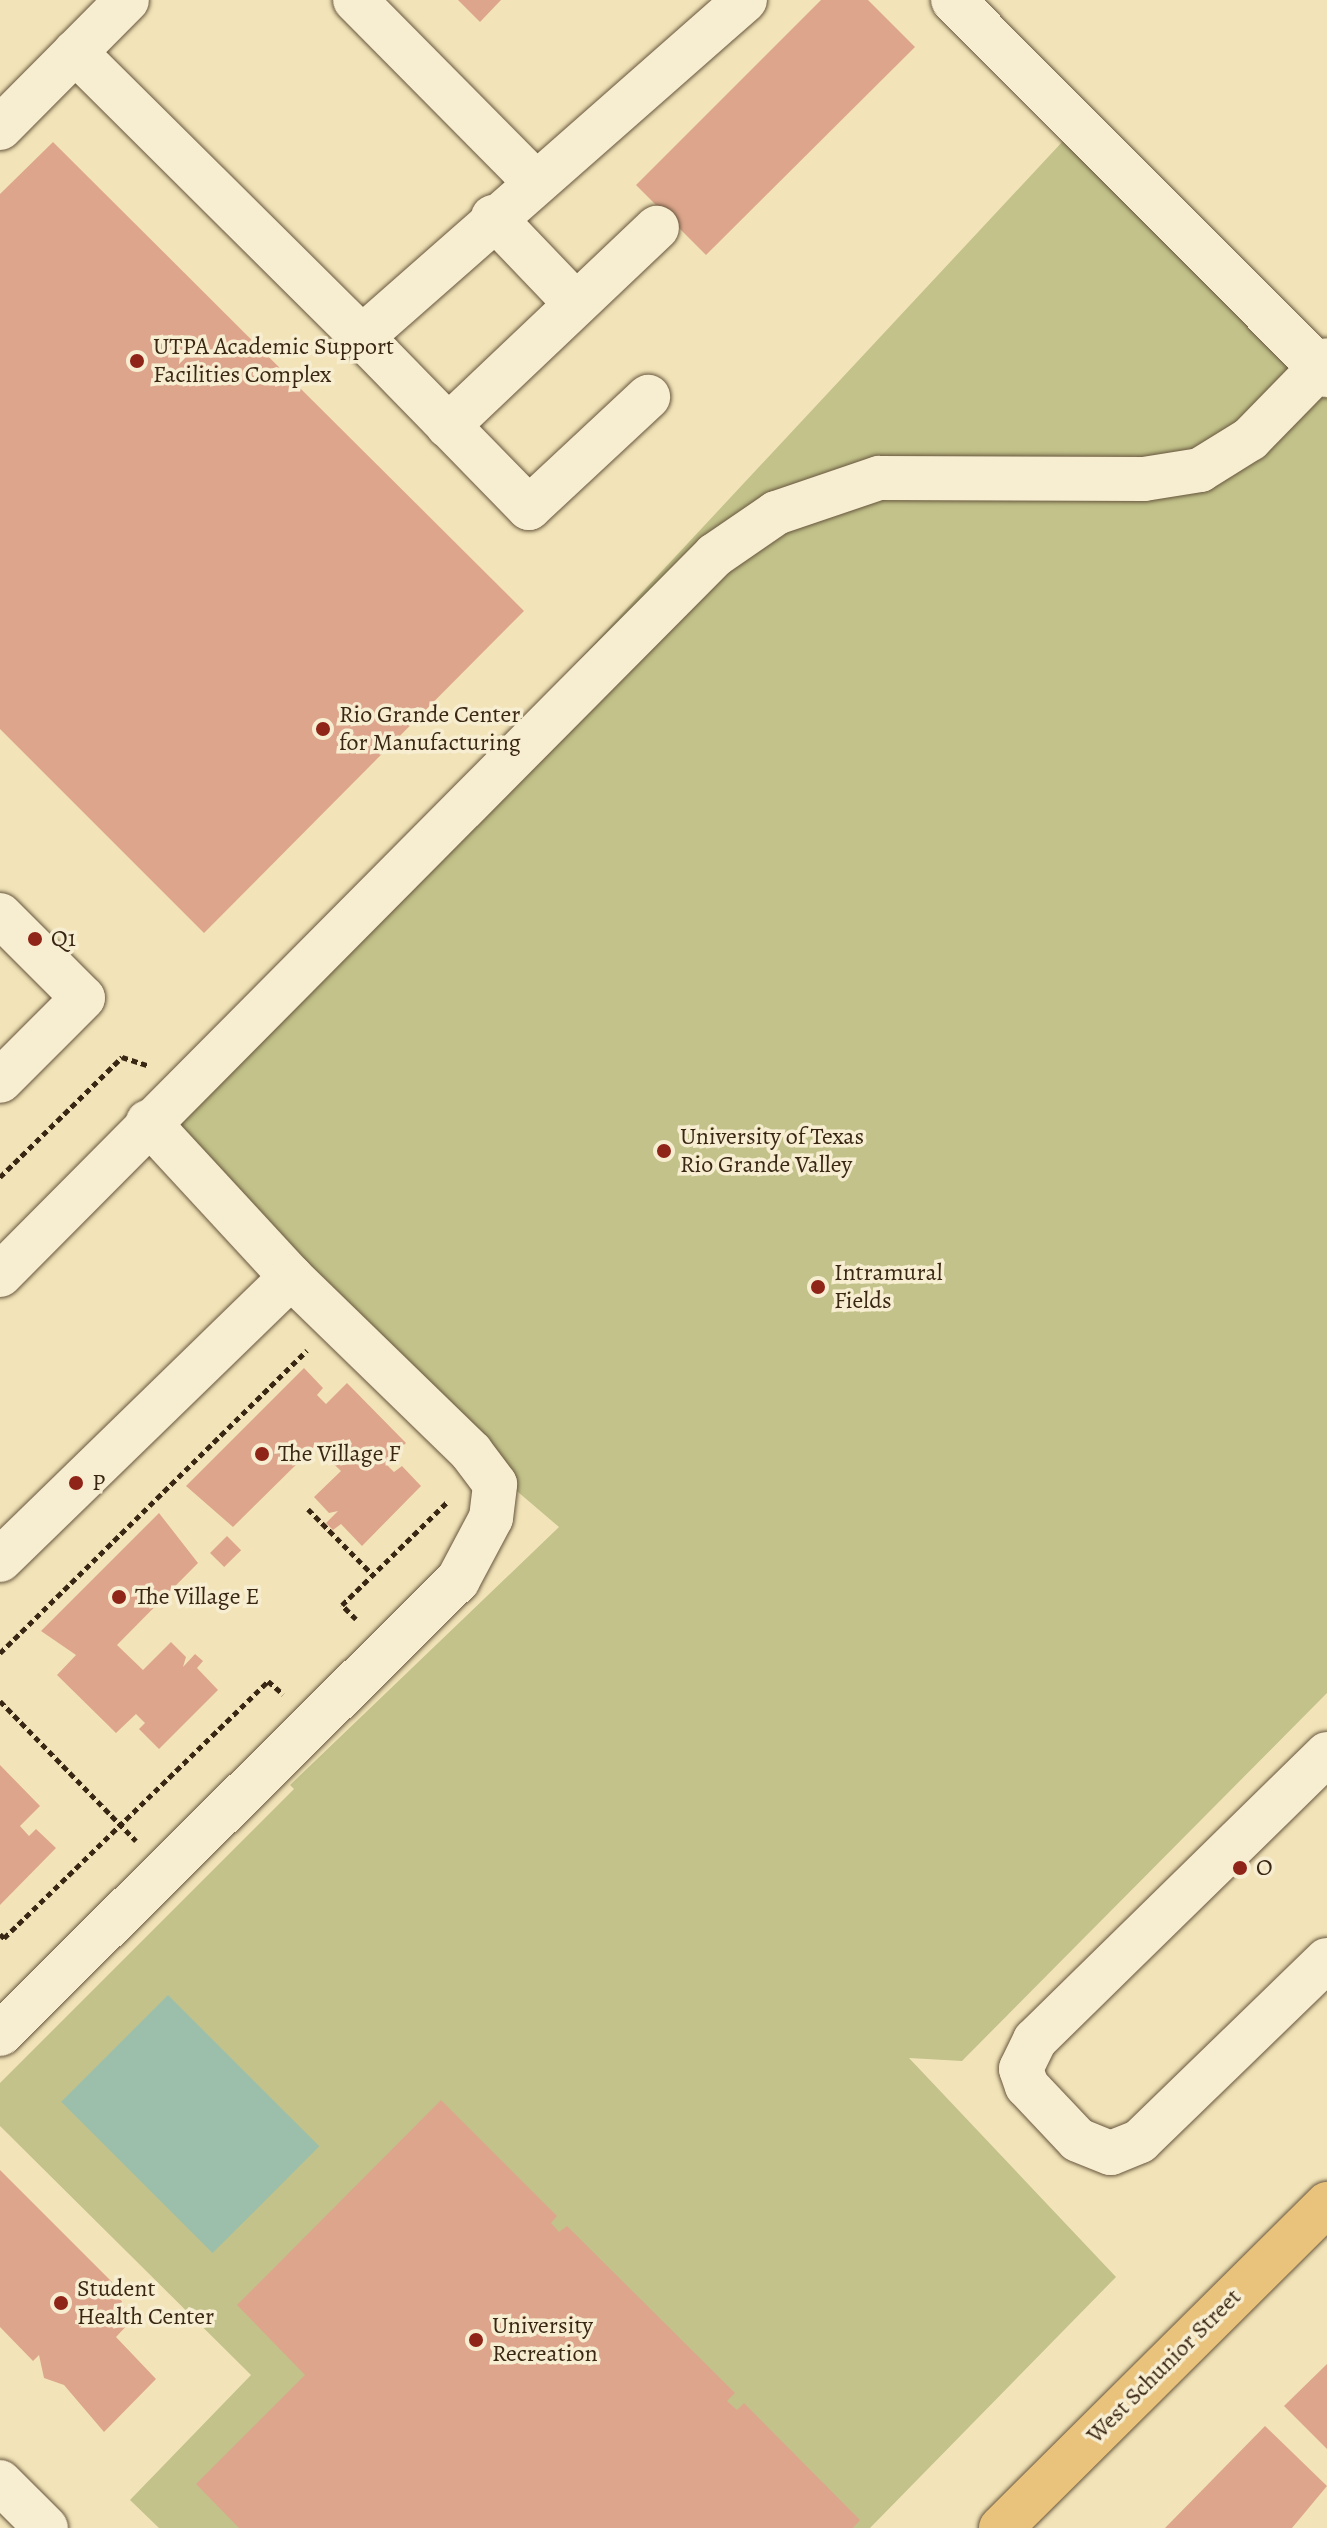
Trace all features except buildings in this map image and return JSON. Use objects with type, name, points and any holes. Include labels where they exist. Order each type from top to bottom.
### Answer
[{"type":"main road","name":"West Schunior Street","points":[[1001,2528],[1327,2204]]},
{"type":"street","points":[[0,128],[127,0]]},
{"type":"street","points":[[355,0],[534,181]]},
{"type":"street","points":[[362,337],[493,217],[745,0]]},
{"type":"street","points":[[0,1275],[148,1122],[715,555],[776,513],[879,478],[1144,479],[1200,470],[1250,439],[1324,367],[953,0]]},
{"type":"street","points":[[75,52],[529,508],[648,397]]},
{"type":"street","points":[[493,217],[576,304]]},
{"type":"street","points":[[448,426],[657,228]]},
{"type":"street","points":[[0,915],[83,998],[0,1081]]},
{"type":"street","points":[[0,2034],[458,1580],[491,1518],[495,1484],[471,1452],[291,1277],[148,1122]]},
{"type":"street","points":[[0,1560],[291,1277]]},
{"type":"street","points":[[1323,1971],[1140,2141],[1111,2153],[1078,2140],[1027,2086],[1021,2069],[1035,2040],[1327,1754]]},
{"type":"path","points":[[0,1653],[313,1344]]},
{"type":"path","points":[[347,1631],[357,1621],[342,1605],[458,1492]]},
{"type":"path","points":[[308,1509],[373,1575]]},
{"type":"path","points":[[0,1934],[4,1938],[268,1681],[283,1694],[294,1683]]},
{"type":"path","points":[[0,1701],[164,1871]]},
{"type":"green space","name":"Intramural Fields","points":[[1077,126],[1327,375],[1327,1693],[962,2061],[909,2058],[1116,2277],[870,2528],[159,2528],[130,2500],[251,2375],[0,2126],[0,2083],[294,1789],[290,1785],[559,1527],[471,1452],[148,1122]]},
{"type":"shaded area","points":[[168,1995],[319,2146],[213,2253],[61,2102]]},
{"type":"place","name":"UTPA Academic Support Facilities Complex","points":[[137,361]]},
{"type":"place","name":"Rio Grande Center for Manufacturing","points":[[323,729]]},
{"type":"place","name":"Q1","points":[[35,939]]},
{"type":"place","name":"University of Texas Rio Grande Valley","points":[[664,1151]]},
{"type":"place","name":"Intramural Fields","points":[[818,1287]]},
{"type":"place","name":"The Village F","points":[[262,1454]]},
{"type":"place","name":"P","points":[[76,1483]]},
{"type":"place","name":"The Village E","points":[[119,1597]]},
{"type":"place","name":"O","points":[[1240,1868]]},
{"type":"place","name":"Student Health Center","points":[[61,2303]]},
{"type":"place","name":"University Recreation","points":[[476,2340]]}]
